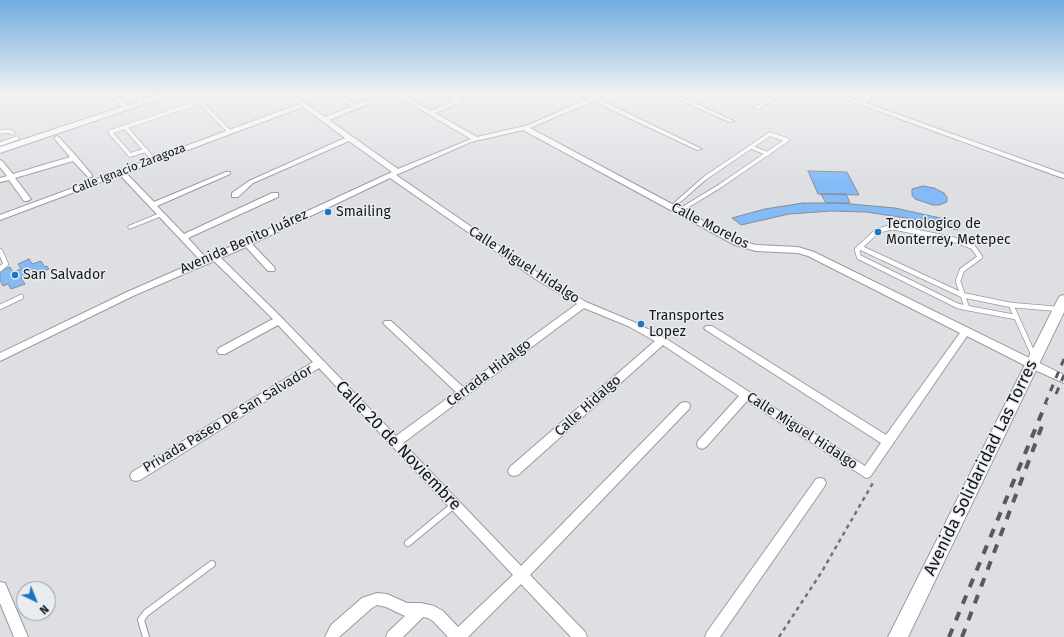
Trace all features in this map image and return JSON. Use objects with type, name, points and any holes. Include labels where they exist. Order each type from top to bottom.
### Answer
[{"type":"main road","points":[[0,150],[18,139],[71,124]]},
{"type":"main road","name":"Avenida Solidaridad Las Torres","points":[[898,637],[1061,304]]},
{"type":"street","name":"Calle Ignacio Zaragoza","points":[[0,218],[252,124]]},
{"type":"street","name":"Calle Miguel Hidalgo","points":[[329,124],[350,138],[394,174],[540,278],[583,304],[632,324],[662,340],[866,473]]},
{"type":"street","points":[[450,124],[476,139]]},
{"type":"street","name":"Avenida Benito Juárez","points":[[0,357],[136,291],[247,243],[394,174],[476,139],[524,128],[534,124]]},
{"type":"street","points":[[645,124],[699,150]]},
{"type":"street","points":[[917,124],[1062,176]]},
{"type":"street","name":"Calle Morelos","points":[[524,128],[750,248],[798,250],[811,254],[966,331],[1033,361],[1064,379]]},
{"type":"street","points":[[57,138],[90,176]]},
{"type":"street","points":[[235,195],[251,182],[350,138]]},
{"type":"street","points":[[0,180],[75,158]]},
{"type":"street","points":[[0,162],[27,198]]},
{"type":"street","name":"Calle 20 de Noviembre","points":[[122,172],[184,237],[278,320],[580,637]]},
{"type":"street","points":[[153,205],[228,173]]},
{"type":"street","points":[[184,237],[275,195]]},
{"type":"street","points":[[247,243],[271,269]]},
{"type":"street","name":"Cerrada Hidalgo","points":[[395,443],[583,304]]},
{"type":"street","points":[[222,351],[278,320]]},
{"type":"street","points":[[388,323],[463,393]]},
{"type":"street","points":[[709,328],[888,442]]},
{"type":"street","points":[[866,473],[966,331]]},
{"type":"street","name":"Calle Hidalgo","points":[[514,471],[662,340]]},
{"type":"street","name":"Privada Paseo De San Salvador","points":[[136,476],[319,363]]},
{"type":"street","points":[[702,444],[746,395]]},
{"type":"street","points":[[332,637],[336,630],[371,601],[382,599],[406,610],[428,611],[438,616],[452,632],[458,634],[466,630],[521,576],[685,406]]},
{"type":"street","points":[[712,637],[820,483]]},
{"type":"street","points":[[0,588],[21,637]]},
{"type":"street","points":[[393,637],[421,610]]},
{"type":"lane","points":[[135,124],[110,133],[130,155],[146,150]]},
{"type":"lane","points":[[222,124],[230,132]]},
{"type":"lane","points":[[125,127],[154,160]]},
{"type":"lane","points":[[5,131],[7,138]]},
{"type":"lane","points":[[0,132],[5,131],[13,133]]},
{"type":"lane","points":[[772,134],[787,140],[768,154],[676,209],[705,178],[751,147],[772,134]]},
{"type":"lane","points":[[0,144],[7,138],[18,139]]},
{"type":"lane","points":[[751,147],[768,154]]},
{"type":"lane","points":[[130,227],[162,214]]},
{"type":"lane","points":[[967,308],[958,281],[960,273],[980,257],[976,249],[969,244],[892,226],[878,230],[857,250],[860,256],[883,270],[952,303],[967,308],[1015,317]]},
{"type":"lane","points":[[859,247],[962,295],[1011,305],[1061,304]]},
{"type":"lane","points":[[0,251],[6,264],[0,269]]},
{"type":"lane","points":[[883,270],[890,262]]},
{"type":"lane","points":[[912,283],[919,275]]},
{"type":"lane","points":[[0,307],[21,297]]},
{"type":"lane","points":[[1011,305],[1033,361]]},
{"type":"lane","points":[[408,544],[454,505]]},
{"type":"lane","points":[[146,637],[141,620],[146,613],[212,564]]},
{"type":"path","points":[[779,637],[821,573],[874,482],[874,478],[866,473]]},
{"type":"building","points":[[808,171],[847,172],[859,195],[818,194]]},
{"type":"building","points":[[923,186],[934,188],[944,193],[947,197],[947,202],[939,205],[933,205],[915,199],[912,195],[912,189]]},
{"type":"building","points":[[821,194],[846,194],[850,203],[826,203]]},
{"type":"building","points":[[803,203],[840,203],[895,208],[958,222],[958,230],[913,219],[866,212],[831,211],[789,214],[741,225],[732,218],[765,209]]},
{"type":"building","name":"San Salvador","points":[[29,259],[32,264],[41,261],[45,267],[47,266],[49,269],[43,271],[42,269],[21,278],[25,284],[11,289],[8,284],[3,286],[0,280],[0,271],[10,267],[13,272],[21,269],[18,264]]},
{"type":"railway","points":[[1045,404],[1064,359]]},
{"type":"railway","points":[[1056,394],[1064,375]]},
{"type":"railway","points":[[949,637],[1046,403]]},
{"type":"railway","points":[[962,637],[1042,426]]},
{"type":"place","name":"Smailing","points":[[328,212]]},
{"type":"place","name":"Tecnologico de Monterrey, Metepec","points":[[878,232]]},
{"type":"place","name":"San Salvador","points":[[15,275]]},
{"type":"place","name":"Transportes Lopez","points":[[641,324]]}]
